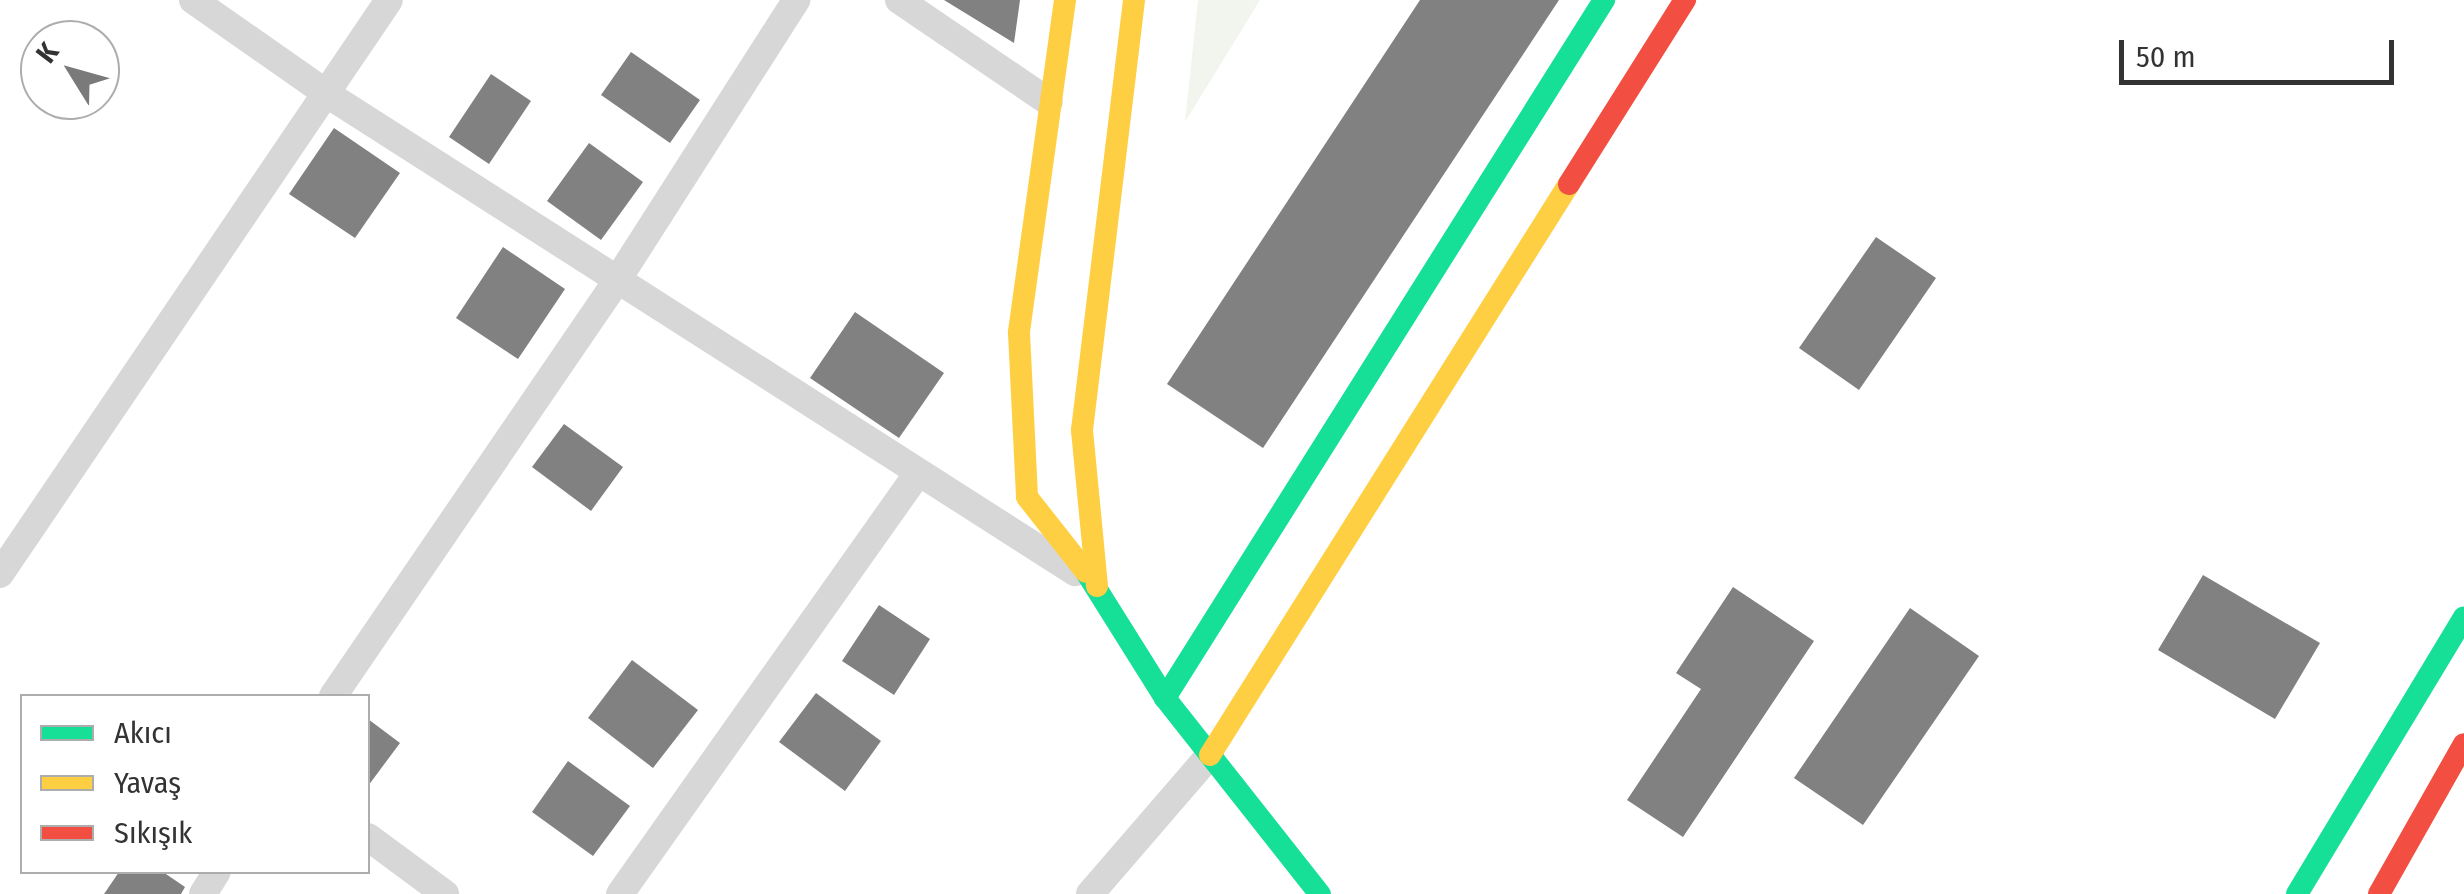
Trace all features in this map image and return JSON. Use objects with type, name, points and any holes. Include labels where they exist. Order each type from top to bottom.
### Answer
[{"type":"main road","points":[[1065,0],[1019,333],[1027,498],[1097,586],[1165,698],[1320,894]]},
{"type":"main road","points":[[1097,586],[1082,430],[1134,0]]},
{"type":"main road","points":[[1165,698],[1604,0]]},
{"type":"main road","points":[[1210,755],[1685,0]]},
{"type":"main road","points":[[2298,894],[2464,616]]},
{"type":"main road","points":[[2379,894],[2464,744]]},
{"type":"street","points":[[193,0],[327,94],[616,282],[1097,586]]},
{"type":"street","points":[[0,574],[388,0]]},
{"type":"street","points":[[334,694],[616,282],[796,0]]},
{"type":"street","points":[[899,0],[1049,102]]},
{"type":"street","points":[[620,894],[918,473]]},
{"type":"street","points":[[1090,894],[1210,755]]},
{"type":"street","points":[[370,838],[446,894]]},
{"type":"shaded area","points":[[1198,0],[1260,0],[1185,122]]},
{"type":"building","points":[[944,0],[1020,0],[1014,43]]},
{"type":"building","points":[[1420,0],[1559,0],[1263,448],[1167,384]]},
{"type":"building","points":[[631,52],[700,100],[670,143],[601,95]]},
{"type":"building","points":[[491,74],[531,101],[489,164],[449,137]]},
{"type":"building","points":[[334,128],[400,173],[355,238],[289,194]]},
{"type":"building","points":[[589,143],[643,182],[601,240],[547,201]]},
{"type":"building","points":[[1876,237],[1936,278],[1859,390],[1799,348]]},
{"type":"building","points":[[503,247],[565,289],[518,359],[456,318]]},
{"type":"building","points":[[855,312],[944,373],[899,438],[810,378]]},
{"type":"building","points":[[564,424],[623,467],[591,511],[532,467]]},
{"type":"building","points":[[2203,575],[2320,643],[2275,719],[2158,650]]},
{"type":"building","points":[[1733,587],[1814,641],[1683,837],[1627,800],[1701,689],[1676,673]]},
{"type":"building","points":[[879,605],[930,639],[894,695],[842,661]]},
{"type":"building","points":[[1910,608],[1979,656],[1863,825],[1794,778]]},
{"type":"building","points":[[632,660],[698,710],[653,768],[588,718]]},
{"type":"building","points":[[816,693],[881,741],[845,791],[779,742]]},
{"type":"building","points":[[370,720],[400,743],[370,783]]},
{"type":"building","points":[[568,761],[630,806],[593,856],[532,812]]},
{"type":"building","points":[[118,874],[166,874],[185,887],[181,894],[104,894]]},
{"type":"traffic: fast","points":[[1165,698],[1604,0]]},
{"type":"traffic: fast","points":[[1086,572],[1165,698],[1320,894]]},
{"type":"traffic: fast","points":[[2297,894],[2464,617]]},
{"type":"traffic: slow","points":[[1065,0],[1019,333],[1027,497],[1086,572]]},
{"type":"traffic: slow","points":[[1097,586],[1082,430],[1134,0]]},
{"type":"traffic: slow","points":[[1210,755],[1569,184]]},
{"type":"traffic: jam","points":[[1569,184],[1685,0]]},
{"type":"traffic: jam","points":[[2379,894],[2464,744]]}]
